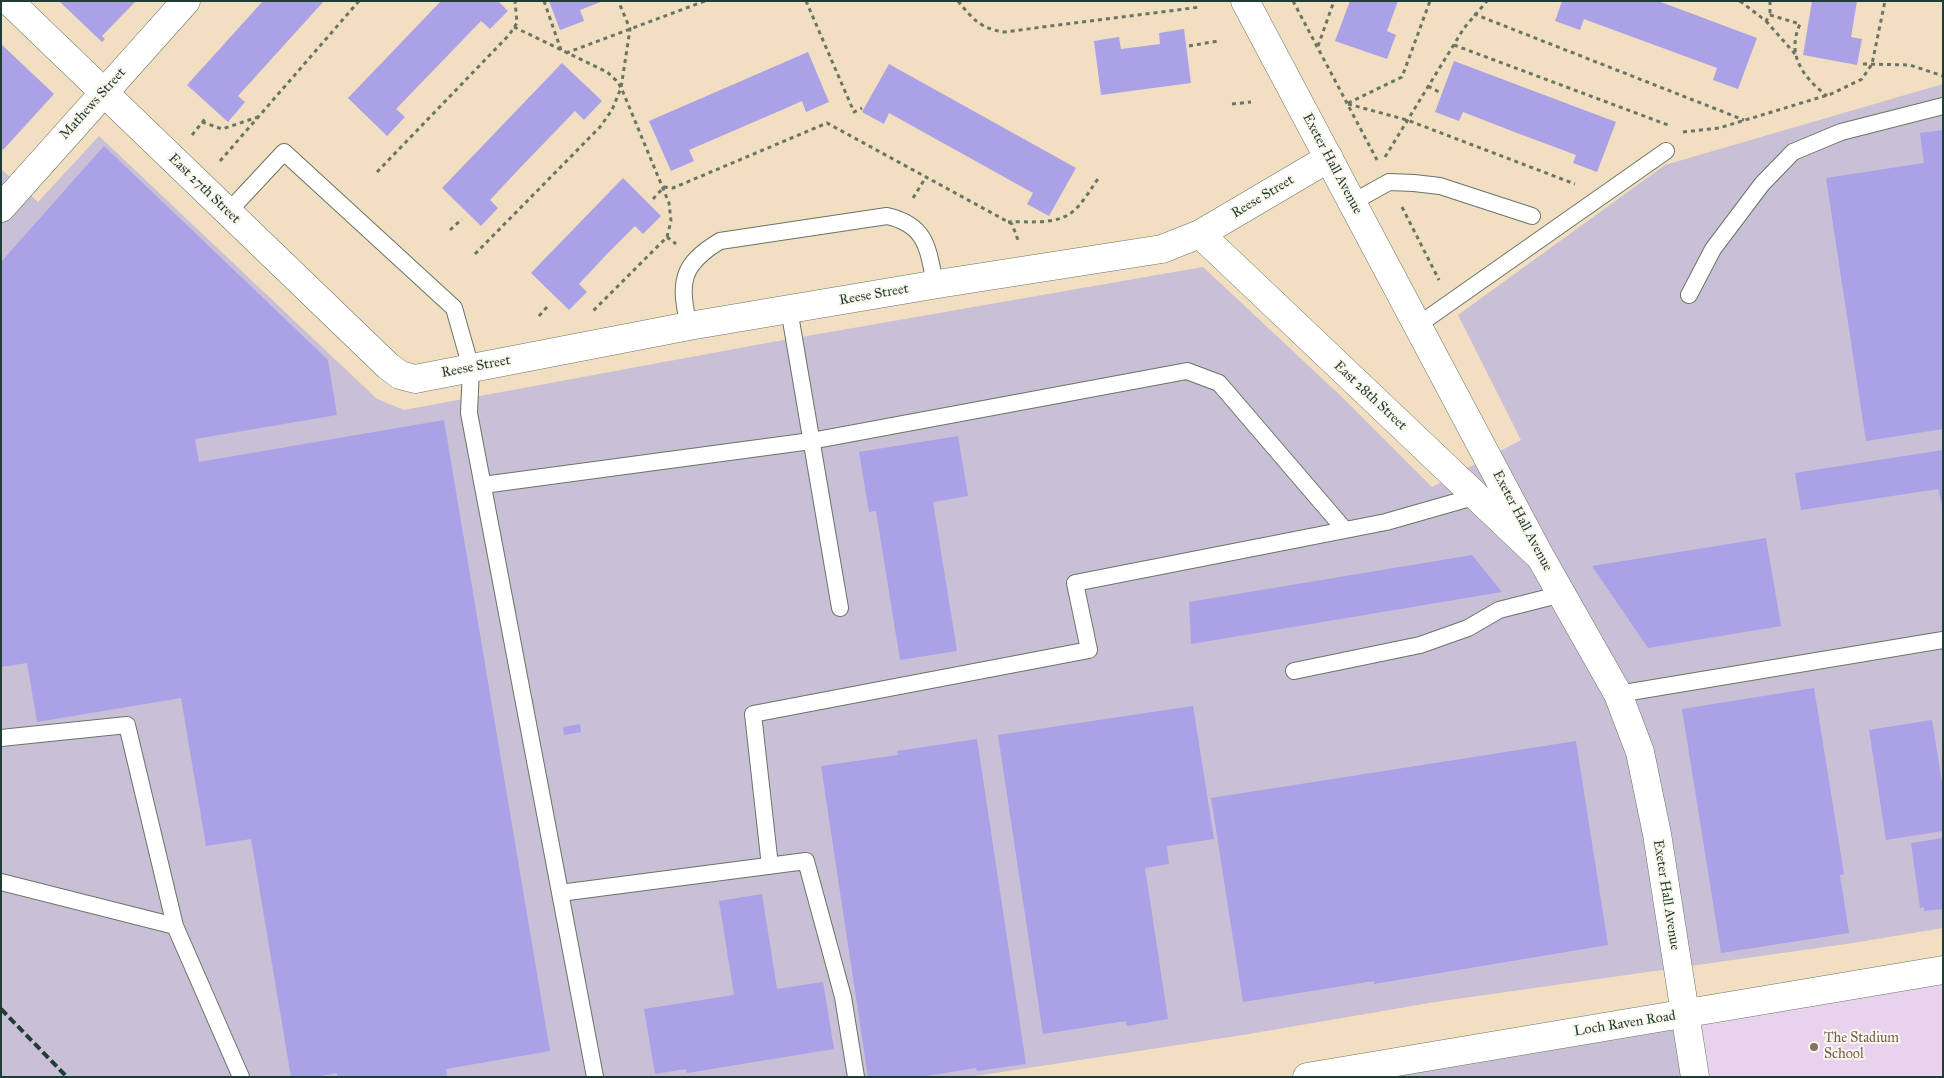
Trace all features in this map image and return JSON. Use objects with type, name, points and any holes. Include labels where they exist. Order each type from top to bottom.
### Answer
[{"type":"street","name":"East 27th Street","points":[[9,1],[388,366],[400,375]]},
{"type":"street","name":"Mathews Street","points":[[1,208],[186,1]]},
{"type":"street","name":"Exeter Hall Avenue","points":[[1244,1],[1353,202],[1541,558],[1618,694],[1642,761],[1657,834],[1695,1077]]},
{"type":"street","name":"Reese Street","points":[[400,375],[415,378],[689,326],[935,284],[1162,249],[1200,234],[1329,158]]},
{"type":"street","name":"East 28th Street","points":[[1200,234],[1541,558]]},
{"type":"street","name":"Loch Raven Road","points":[[1307,1077],[1943,970]]},
{"type":"lane","points":[[1689,295],[1713,249],[1762,184],[1793,152],[1841,132],[1943,106]]},
{"type":"lane","points":[[1418,325],[1666,151]]},
{"type":"lane","points":[[228,212],[284,152],[454,308],[472,368],[469,413],[595,1077]]},
{"type":"lane","points":[[1353,202],[1389,182],[1440,186],[1532,216]]},
{"type":"lane","points":[[689,326],[683,301],[684,280],[693,260],[704,250],[720,241],[887,216],[903,219],[916,229],[926,243],[935,284]]},
{"type":"lane","points":[[788,309],[840,608]]},
{"type":"lane","points":[[482,485],[811,442],[1187,371],[1219,383],[1345,530]]},
{"type":"lane","points":[[770,866],[753,714],[1089,650],[1075,583],[1386,522],[1477,496]]},
{"type":"lane","points":[[1294,671],[1420,645],[1468,628],[1499,610],[1562,594]]},
{"type":"lane","points":[[1618,694],[1943,640]]},
{"type":"lane","points":[[1,738],[128,724],[175,926],[241,1077]]},
{"type":"lane","points":[[560,893],[806,861],[842,996],[856,1077]]},
{"type":"lane","points":[[1,882],[175,926]]},
{"type":"path","points":[[219,162],[359,1]]},
{"type":"path","points":[[377,172],[509,36],[517,23],[514,1]]},
{"type":"path","points":[[544,1],[561,50]]},
{"type":"path","points":[[566,53],[706,1]]},
{"type":"path","points":[[806,1],[854,112],[862,108]]},
{"type":"path","points":[[958,1],[978,24],[988,29],[1004,32],[1200,7]]},
{"type":"path","points":[[1294,1],[1451,302]]},
{"type":"path","points":[[1318,47],[1334,1]]},
{"type":"path","points":[[1347,103],[1402,77],[1430,1]]},
{"type":"path","points":[[1380,165],[1474,14],[1487,1]]},
{"type":"path","points":[[1740,1],[1766,21],[1795,54]]},
{"type":"path","points":[[1766,21],[1770,15],[1770,1]]},
{"type":"path","points":[[1680,132],[1719,128],[1826,96],[1862,79],[1872,64],[1885,1]]},
{"type":"path","points":[[476,254],[600,127],[612,110],[621,88],[630,29],[620,5]]},
{"type":"path","points":[[1474,14],[1745,120]]},
{"type":"path","points":[[1770,15],[1800,24],[1795,54],[1796,62],[1807,77],[1826,96]]},
{"type":"path","points":[[514,28],[607,72],[618,82],[664,187],[669,203],[671,221],[667,237],[586,318]]},
{"type":"path","points":[[1189,46],[1218,41]]},
{"type":"path","points":[[1454,45],[1685,132]]},
{"type":"path","points":[[1863,64],[1910,65],[1943,76]]},
{"type":"path","points":[[1428,86],[1439,92]]},
{"type":"path","points":[[1232,104],[1250,102]]},
{"type":"path","points":[[1347,103],[1407,120],[1581,186]]},
{"type":"path","points":[[192,134],[203,121],[222,129],[258,117]]},
{"type":"path","points":[[664,187],[673,188],[827,123],[1012,224],[1018,240]]},
{"type":"path","points":[[1008,222],[1054,220],[1069,214],[1079,205],[1100,176]]},
{"type":"path","points":[[909,204],[926,177]]},
{"type":"path","points":[[653,199],[664,187]]},
{"type":"path","points":[[450,230],[462,219]]},
{"type":"path","points":[[539,316],[548,306]]},
{"type":"shaded area","points":[[1943,84],[1943,928],[1853,943],[1435,1002],[1243,1035],[969,1077],[1,1077],[1,169],[38,202],[99,136],[377,399],[404,410],[767,343],[1203,267],[1343,398],[1432,487],[1521,440],[1458,315],[1665,165]]},
{"type":"shaded area","name":"The Stadium School","points":[[1943,973],[1943,1077],[1691,1077],[1682,1018]]},
{"type":"shaded area","points":[[1682,1018],[1691,1077],[1389,1077]]},
{"type":"building","points":[[59,1],[136,1],[102,36],[105,39],[102,42]]},
{"type":"building","points":[[263,1],[324,1],[238,96],[245,102],[228,122],[187,85]]},
{"type":"building","points":[[441,1],[498,1],[508,11],[490,29],[481,21],[396,109],[405,117],[387,136],[348,98]]},
{"type":"building","points":[[549,1],[603,1],[580,10],[584,21],[560,30]]},
{"type":"building","points":[[1350,1],[1398,1],[1387,31],[1396,35],[1387,59],[1335,41]]},
{"type":"building","points":[[1562,1],[1658,1],[1757,38],[1738,89],[1713,80],[1717,68],[1584,19],[1580,30],[1555,21]]},
{"type":"building","points":[[1812,1],[1857,1],[1851,37],[1862,39],[1857,65],[1803,55]]},
{"type":"building","points":[[1184,29],[1191,83],[1101,95],[1094,41],[1119,37],[1121,49],[1160,44],[1159,33]]},
{"type":"building","points":[[1,44],[54,94],[3,150],[1,148]]},
{"type":"building","points":[[808,52],[829,102],[806,112],[802,101],[689,150],[694,161],[671,171],[649,121]]},
{"type":"building","points":[[1454,61],[1616,122],[1597,172],[1573,163],[1576,155],[1463,112],[1459,121],[1435,112]]},
{"type":"building","points":[[562,63],[602,101],[584,120],[575,111],[490,200],[498,208],[481,226],[442,188]]},
{"type":"building","points":[[889,64],[1076,168],[1049,216],[1027,204],[1033,193],[889,113],[884,124],[862,112]]},
{"type":"building","points":[[1943,130],[1943,429],[1866,441],[1826,178],[1924,163],[1920,133]]},
{"type":"building","points":[[104,146],[328,360],[337,415],[195,439],[199,462],[444,420],[550,1051],[446,1069],[447,1077],[337,1077],[337,1073],[316,1077],[291,1077],[251,839],[206,846],[181,698],[37,722],[27,663],[1,667],[1,262]]},
{"type":"building","points":[[623,178],[661,216],[643,234],[635,226],[606,255],[579,284],[587,292],[569,310],[531,273]]},
{"type":"building","points":[[958,436],[968,496],[933,502],[957,651],[900,660],[876,511],[869,512],[859,452]]},
{"type":"building","points":[[1943,450],[1943,509],[1938,489],[1801,510],[1795,473]]},
{"type":"building","points":[[1766,538],[1781,626],[1648,648],[1592,566]]},
{"type":"building","points":[[1472,555],[1502,592],[1191,644],[1189,602]]},
{"type":"building","points":[[1814,688],[1844,874],[1840,875],[1849,933],[1721,953],[1682,709]]},
{"type":"building","points":[[1193,706],[1214,839],[1167,846],[1169,864],[1145,868],[1168,1019],[1127,1026],[1126,1021],[1043,1034],[998,735]]},
{"type":"building","points":[[1932,720],[1943,789],[1943,831],[1886,840],[1869,730]]},
{"type":"building","points":[[580,724],[581,732],[564,735],[563,727]]},
{"type":"building","points":[[977,739],[1026,1064],[977,1071],[976,1068],[920,1077],[868,1077],[821,766],[898,755],[897,751]]},
{"type":"building","points":[[1576,741],[1608,945],[1374,984],[1374,981],[1243,1002],[1211,798]]},
{"type":"building","points":[[1943,838],[1943,909],[1924,911],[1924,907],[1920,908],[1911,843]]},
{"type":"building","points":[[762,894],[777,989],[823,982],[834,1049],[687,1073],[686,1069],[655,1074],[644,1009],[734,995],[719,901]]},
{"type":"railway","points":[[1,1009],[67,1077]]},
{"type":"place","name":"The Stadium School","points":[[1814,1047]]}]
